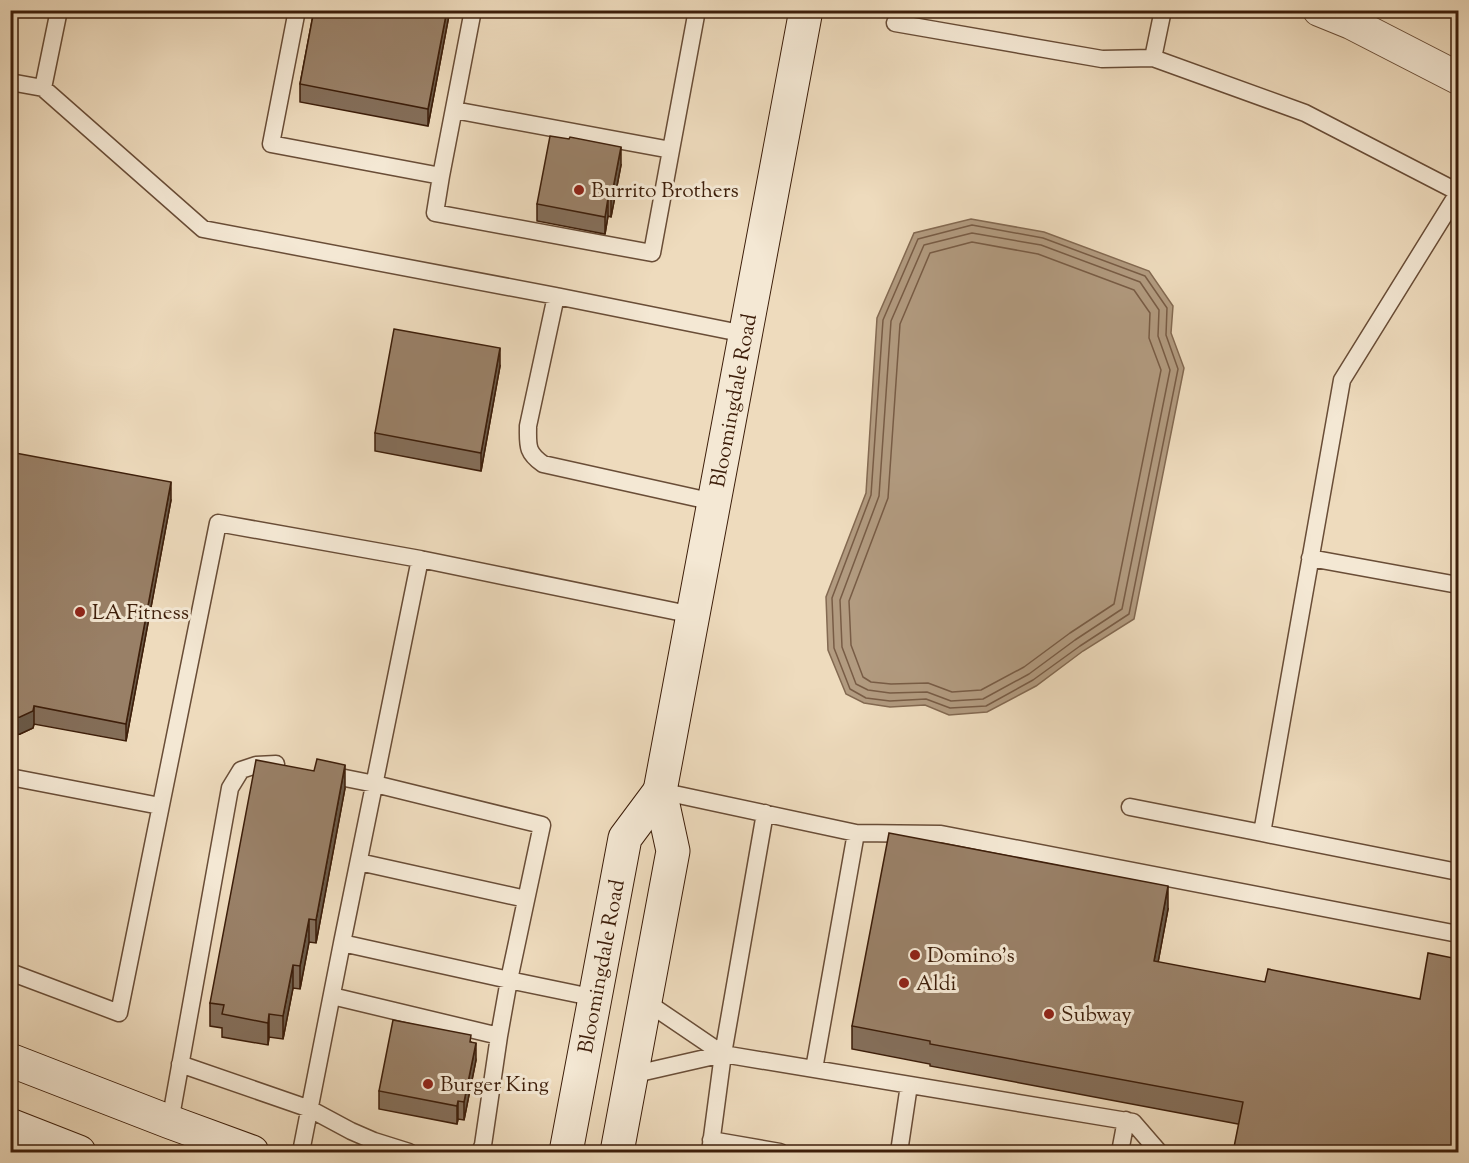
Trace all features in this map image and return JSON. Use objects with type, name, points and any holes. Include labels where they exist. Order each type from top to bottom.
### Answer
[{"type":"main road","name":"Bloomingdale Road","points":[[617,1152],[674,851],[660,790],[806,10]]},
{"type":"main road","name":"Bloomingdale Road","points":[[566,1152],[625,838],[660,790]]},
{"type":"main road","points":[[10,1060],[252,1152]]},
{"type":"main road","points":[[10,1125],[79,1152]]},
{"type":"street","points":[[1319,10],[1352,17],[1458,78]]},
{"type":"lane","points":[[43,88],[59,10]]},
{"type":"lane","points":[[297,10],[271,144],[441,176]]},
{"type":"lane","points":[[473,10],[435,213],[652,253],[697,10]]},
{"type":"lane","points":[[1153,58],[1163,10]]},
{"type":"lane","points":[[895,23],[1102,59],[1153,58],[1305,113],[1458,192],[1342,380],[1262,833]]},
{"type":"lane","points":[[10,82],[43,88],[203,229],[745,334]]},
{"type":"lane","points":[[454,110],[671,150]]},
{"type":"lane","points":[[556,297],[528,426],[528,447],[534,458],[543,464],[714,502]]},
{"type":"lane","points":[[10,972],[119,1014],[218,523],[420,559],[693,615]]},
{"type":"lane","points":[[1310,558],[1458,585]]},
{"type":"lane","points":[[301,1152],[420,559]]},
{"type":"lane","points":[[170,1122],[230,788],[242,770],[256,765],[287,766]]},
{"type":"lane","points":[[309,771],[375,784],[542,825],[509,980],[480,1152]]},
{"type":"lane","points":[[10,777],[160,806]]},
{"type":"lane","points":[[660,790],[856,832],[941,834],[1458,934]]},
{"type":"lane","points":[[1130,807],[1458,872]]},
{"type":"lane","points":[[765,813],[723,1054],[711,1146],[780,1152]]},
{"type":"lane","points":[[814,1069],[856,832]]},
{"type":"lane","points":[[359,862],[526,899]]},
{"type":"lane","points":[[342,943],[596,998]]},
{"type":"lane","points":[[332,996],[499,1036]]},
{"type":"lane","points":[[645,1001],[723,1054]]},
{"type":"lane","points":[[631,1075],[723,1054],[1126,1120],[1133,1122],[1158,1152]]},
{"type":"lane","points":[[180,1064],[310,1109],[374,1141],[409,1152]]},
{"type":"lane","points":[[899,1152],[909,1085]]},
{"type":"lane","points":[[1120,1152],[1126,1120]]},
{"type":"water","points":[[971,219],[1044,232],[1149,271],[1173,306],[1171,333],[1184,368],[1134,619],[1083,651],[1036,686],[987,712],[949,715],[925,705],[890,707],[864,703],[846,694],[828,650],[826,597],[866,493],[877,318],[914,233]]},
{"type":"building","points":[[314,10],[447,10],[428,109],[300,84]]},
{"type":"building","name":"Burrito Brothers","points":[[550,136],[569,139],[570,137],[621,147],[611,199],[608,198],[605,217],[537,204]]},
{"type":"building","points":[[394,329],[500,348],[481,453],[375,433]]},
{"type":"building","name":"LA Fitness","points":[[10,452],[171,482],[126,724],[34,706],[33,711],[10,719]]},
{"type":"building","points":[[317,759],[345,765],[316,920],[309,919],[300,966],[293,965],[283,1016],[269,1014],[268,1023],[222,1014],[224,1005],[210,1003],[256,760],[314,771]]},
{"type":"building","points":[[889,833],[1168,886],[1154,961],[1265,982],[1268,969],[1420,999],[1428,953],[1458,959],[1458,1152],[1233,1152],[1243,1102],[930,1044],[930,1041],[852,1026]]},
{"type":"building","name":"Burger King","points":[[393,1020],[471,1035],[470,1042],[476,1043],[464,1102],[458,1101],[457,1106],[379,1091]]},
{"type":"place","name":"Burrito Brothers","points":[[579,190]]},
{"type":"place","name":"LA Fitness","points":[[80,612]]},
{"type":"place","name":"Domino's","points":[[915,955]]},
{"type":"place","name":"Aldi","points":[[904,983]]},
{"type":"place","name":"Subway","points":[[1049,1014]]},
{"type":"place","name":"Burger King","points":[[428,1084]]}]
